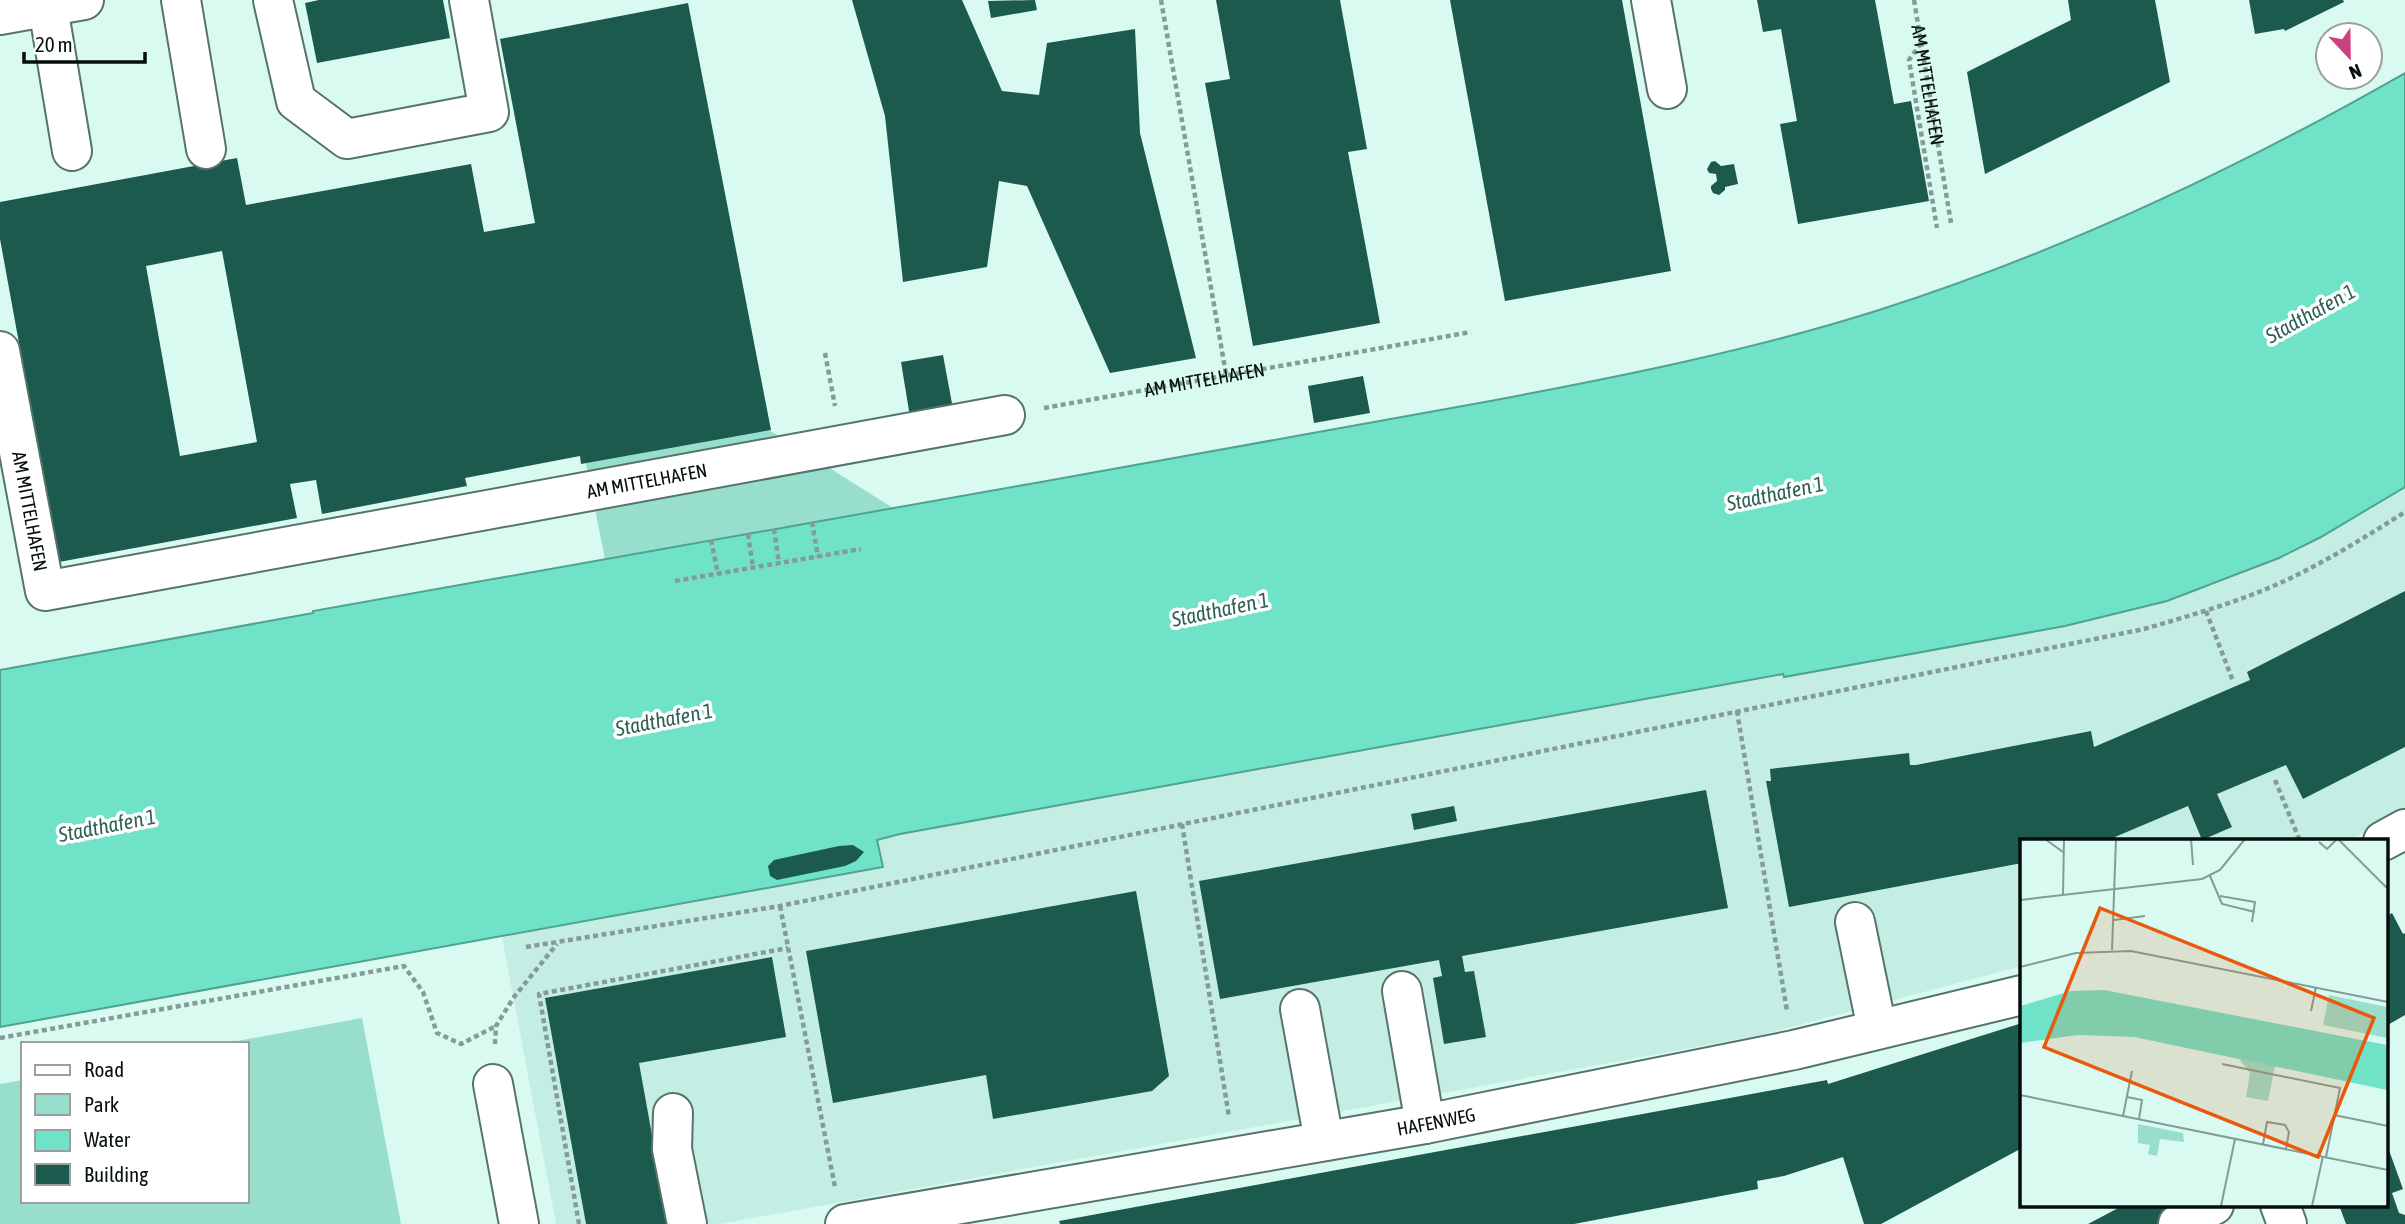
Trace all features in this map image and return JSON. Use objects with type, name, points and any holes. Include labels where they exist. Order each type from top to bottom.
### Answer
[{"type":"street","points":[[181,0],[206,149]]},
{"type":"street","points":[[274,0],[296,100],[348,139],[489,112],[469,0]]},
{"type":"street","points":[[1651,0],[1667,89]]},
{"type":"street","points":[[0,15],[66,3],[72,151]]},
{"type":"street","name":"AM MITTELHAFEN","points":[[1,364],[45,591],[1005,415]]},
{"type":"street","points":[[2387,839],[2405,829]]},
{"type":"street","points":[[1855,922],[1877,1030]]},
{"type":"street","points":[[1402,991],[1425,1124]]},
{"type":"street","name":"HAFENWEG","points":[[841,1210],[1235,1156],[1425,1124],[1794,1050],[2020,995]]},
{"type":"street","points":[[1300,1009],[1324,1141]]},
{"type":"street","points":[[493,1084],[519,1224]]},
{"type":"street","points":[[673,1113],[672,1149],[687,1224]]},
{"type":"street","points":[[2178,1224],[2212,1206]]},
{"type":"street","points":[[2280,1206],[2287,1224]]},
{"type":"path","points":[[1161,0],[1226,374]]},
{"type":"path","name":"AM MITTELHAFEN","points":[[1914,0],[1951,222]]},
{"type":"path","points":[[1921,43],[1909,60],[1937,228]]},
{"type":"path","name":"AM MITTELHAFEN","points":[[1005,415],[1471,332]]},
{"type":"path","points":[[825,353],[842,445]]},
{"type":"path","points":[[526,947],[780,906],[2144,629],[2206,611],[2278,584],[2371,534],[2405,512]]},
{"type":"path","points":[[812,522],[818,557]]},
{"type":"path","points":[[774,529],[779,564]]},
{"type":"path","points":[[748,534],[752,568]]},
{"type":"path","points":[[712,540],[718,574]]},
{"type":"path","points":[[675,581],[861,549]]},
{"type":"path","points":[[2206,611],[2233,681]]},
{"type":"path","points":[[1737,711],[1794,1050]]},
{"type":"path","points":[[2275,780],[2299,839]]},
{"type":"path","points":[[1182,824],[1235,1156]]},
{"type":"path","points":[[780,906],[841,1210]]},
{"type":"path","points":[[493,1084],[496,1026],[514,998],[558,942]]},
{"type":"path","points":[[579,1224],[539,994],[789,948]]},
{"type":"path","points":[[0,1038],[404,966],[423,992],[438,1033],[461,1044],[496,1026]]},
{"type":"shaded area","points":[[2405,487],[2405,812],[2352,839],[2020,839],[2020,967],[1757,1036],[720,1224],[556,1224],[502,937],[882,867],[876,840],[900,834],[1783,674],[1784,677],[2065,626],[2125,612],[2211,586],[2321,537]]},
{"type":"green space","points":[[548,274],[769,430],[893,508],[605,559]]},
{"type":"green space","points":[[362,1018],[401,1224],[0,1224],[0,1084],[21,1080],[21,1203],[248,1203],[248,1042],[232,1042]]},
{"type":"water","name":"Stadthafen 1","points":[[2405,73],[2405,487],[2321,537],[2279,558],[2167,601],[2065,626],[1784,677],[1783,674],[900,834],[877,840],[883,867],[0,1027],[0,670],[313,611],[1485,402],[1733,351],[1879,310],[2016,262],[2214,175],[2373,91],[2384,91],[2384,85]]},
{"type":"building","points":[[319,0],[443,0],[450,38],[317,63],[305,3]]},
{"type":"building","points":[[852,0],[962,0],[1002,91],[1039,95],[1047,43],[1135,29],[1140,133],[1196,358],[1110,373],[1027,186],[999,181],[987,267],[903,282],[885,116]]},
{"type":"building","points":[[1035,0],[1037,10],[991,18],[988,1]]},
{"type":"building","points":[[1216,0],[1340,0],[1367,149],[1348,152],[1380,323],[1253,346],[1205,83],[1230,79]]},
{"type":"building","points":[[1450,0],[1622,0],[1671,271],[1505,301]]},
{"type":"building","points":[[1757,0],[1875,0],[1894,104],[1911,101],[1929,201],[1798,224],[1780,124],[1797,121],[1781,29],[1763,32]]},
{"type":"building","points":[[2068,0],[2155,0],[2170,82],[1985,174],[1967,72],[2071,20]]},
{"type":"building","points":[[2249,0],[2344,2],[2285,31],[2255,34]]},
{"type":"building","points":[[688,3],[771,430],[581,464],[580,456],[465,478],[467,486],[322,514],[316,480],[290,484],[297,518],[59,562],[0,239],[0,202],[237,158],[246,205],[471,164],[484,232],[535,223],[500,39]],"holes":[[[222,251],[257,442],[180,456],[146,266]]]},
{"type":"building","points":[[1715,161],[1721,166],[1734,164],[1738,184],[1725,187],[1719,195],[1711,189],[1717,181],[1716,174],[1709,173],[1707,169],[1711,162]]},
{"type":"building","points":[[943,355],[953,409],[910,417],[901,362]]},
{"type":"building","points":[[1363,376],[1370,413],[1314,423],[1308,386]]},
{"type":"building","points":[[2405,591],[2405,747],[2303,799],[2286,765],[2217,794],[2232,827],[2204,839],[2202,839],[2188,806],[2116,839],[2020,839],[2020,863],[1789,907],[1766,781],[1771,781],[1770,769],[1909,753],[1910,765],[1916,765],[2091,731],[2094,747],[2250,680],[2247,672]]},
{"type":"building","points":[[1706,790],[1728,908],[1462,956],[1465,972],[1474,971],[1486,1037],[1444,1044],[1433,978],[1442,976],[1439,960],[1220,999],[1199,881]]},
{"type":"building","points":[[1454,806],[1457,821],[1414,830],[1411,814]]},
{"type":"building","points":[[853,845],[864,852],[856,861],[845,866],[777,880],[770,876],[768,866],[774,860]]},
{"type":"building","points":[[1136,891],[1169,1076],[1152,1091],[993,1119],[986,1075],[833,1103],[806,951]]},
{"type":"building","points":[[2392,913],[2403,934],[2405,933],[2405,1015],[2388,1025],[2388,916]]},
{"type":"building","points":[[772,957],[786,1037],[639,1063],[668,1224],[586,1224],[545,998]]},
{"type":"building","points":[[2020,1024],[2020,1149],[1881,1224],[1864,1224],[1843,1157],[1784,1176],[1757,1181],[1758,1189],[1574,1224],[1060,1224],[1059,1221],[1827,1080],[1828,1084]]},
{"type":"building","points":[[2388,1148],[2403,1189],[2392,1193],[2399,1213],[2405,1215],[2405,1224],[2346,1224],[2339,1206],[2388,1206]]},
{"type":"building","points":[[2122,1206],[2197,1206],[2159,1224],[2088,1224]]}]
